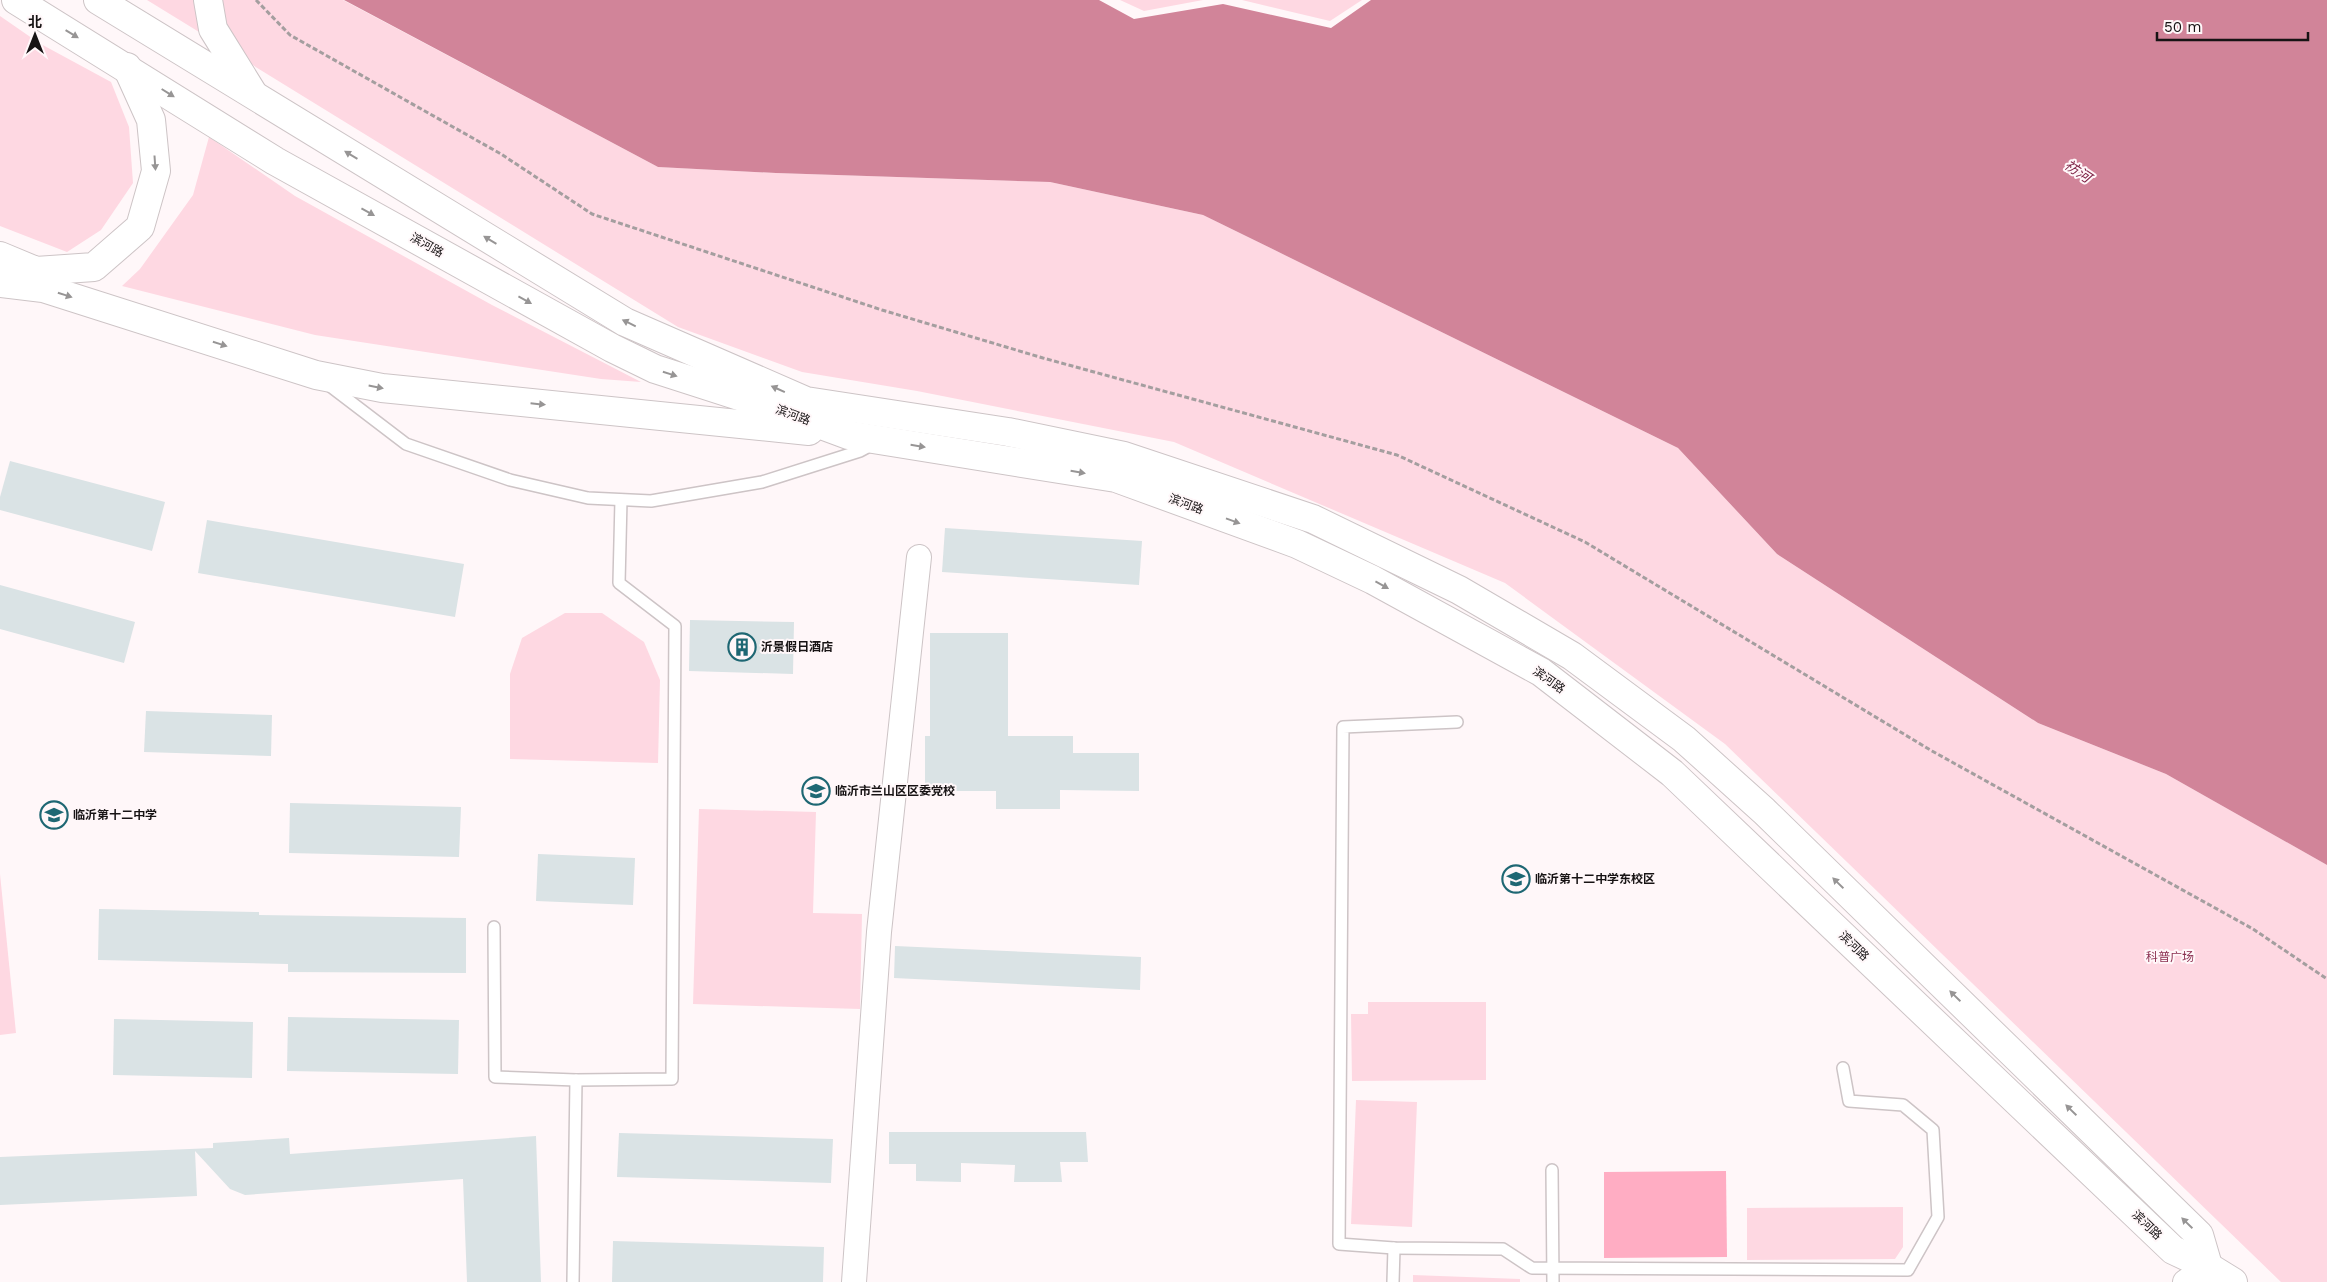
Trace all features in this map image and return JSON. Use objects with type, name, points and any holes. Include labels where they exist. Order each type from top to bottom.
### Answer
[{"type":"main road","name":"滨河路","points":[[16,0],[275,161],[612,348],[655,369],[770,406],[848,435],[1116,478],[1298,544],[1373,580],[1541,672],[1672,773],[2173,1250],[2210,1274],[2233,1282]]},
{"type":"main road","name":"滨河路","points":[[98,0],[625,322],[806,401],[1008,432],[1124,456],[1314,519],[1459,590],[1572,656],[1684,739],[1764,811],[2199,1235],[2210,1274]]},
{"type":"main road","points":[[208,0],[213,29],[254,96]]},
{"type":"main road","points":[[0,256],[36,271],[94,267],[140,227],[156,171],[150,120],[127,68]]},
{"type":"main road","points":[[0,283],[43,288],[316,375],[382,388],[848,435]]},
{"type":"street","points":[[854,1282],[879,932],[919,557]]},
{"type":"street","points":[[2185,1282],[2210,1274]]},
{"type":"lane","points":[[316,375],[406,444],[510,480],[588,498],[651,501],[762,482],[860,451],[879,440]]},
{"type":"lane","points":[[494,927],[495,1077],[576,1080],[672,1079],[675,626],[619,583],[621,500]]},
{"type":"lane","points":[[1458,722],[1343,727],[1338,1244],[1394,1248],[1503,1249],[1532,1268],[1908,1270],[1938,1217],[1934,1130],[1904,1105],[1849,1101],[1843,1068]]},
{"type":"lane","points":[[573,1282],[576,1080]]},
{"type":"lane","points":[[1552,1170],[1553,1282]]},
{"type":"lane","points":[[1393,1282],[1394,1248]]},
{"type":"path","points":[[256,0],[290,35],[501,154],[592,214],[882,310],[1033,355],[1397,455],[1585,542],[1932,751],[2252,929],[2327,979]]},
{"type":"green space","name":"科普广场","points":[[147,0],[343,0],[658,167],[1050,182],[1203,215],[1678,448],[1777,554],[2038,723],[2166,774],[2327,865],[2327,1282],[2281,1282],[1725,744],[1505,583],[1174,442],[917,391],[802,372],[678,327]]},
{"type":"green space","points":[[1120,0],[1203,0],[1144,11]]},
{"type":"green space","points":[[1242,0],[1362,0],[1330,21]]},
{"type":"green space","points":[[0,16],[39,43],[111,82],[129,127],[133,183],[101,230],[67,252],[0,226]]},
{"type":"green space","points":[[209,137],[295,196],[492,305],[641,382],[601,379],[315,335],[122,286],[140,269],[193,195]]},
{"type":"green space","points":[[565,613],[602,613],[644,642],[660,680],[658,763],[510,759],[510,674],[522,638]]},
{"type":"green space","points":[[699,809],[816,812],[813,913],[862,914],[860,1009],[693,1004]]},
{"type":"green space","points":[[0,874],[16,1033],[0,1035]]},
{"type":"green space","points":[[1368,1002],[1486,1002],[1486,1080],[1352,1081],[1351,1014],[1368,1014]]},
{"type":"green space","points":[[1356,1100],[1417,1102],[1412,1227],[1351,1224]]},
{"type":"green space","points":[[1903,1207],[1903,1247],[1895,1259],[1747,1260],[1747,1208]]},
{"type":"green space","points":[[1413,1275],[1520,1279],[1520,1282],[1413,1282]]},
{"type":"shaded area","points":[[1726,1171],[1727,1257],[1604,1258],[1604,1172]]},
{"type":"water","name":"祊河","points":[[344,0],[1099,0],[1134,19],[1223,4],[1331,28],[1371,0],[2327,0],[2327,865],[2166,774],[2038,723],[1777,554],[1678,448],[1203,215],[1050,182],[658,167]]},
{"type":"building","points":[[10,461],[165,502],[152,551],[0,510],[0,497]]},
{"type":"building","points":[[207,520],[464,564],[455,617],[198,573]]},
{"type":"building","points":[[945,528],[1142,541],[1139,585],[942,572]]},
{"type":"building","points":[[0,585],[135,622],[124,663],[0,629]]},
{"type":"building","name":"沂景假日酒店","points":[[690,620],[794,622],[793,674],[689,671]]},
{"type":"building","points":[[930,633],[1008,633],[1008,736],[1073,736],[1073,753],[1139,753],[1139,791],[1060,790],[1060,809],[996,809],[996,791],[925,791],[925,736],[930,736]]},
{"type":"building","points":[[146,711],[272,715],[271,756],[144,752]]},
{"type":"building","points":[[290,803],[461,807],[459,857],[289,853]]},
{"type":"building","points":[[538,854],[635,858],[633,905],[536,901]]},
{"type":"building","points":[[99,909],[259,912],[259,915],[466,918],[466,973],[288,972],[288,964],[98,960]]},
{"type":"building","points":[[895,946],[1141,957],[1140,990],[894,978]]},
{"type":"building","points":[[288,1017],[459,1020],[458,1074],[287,1071]]},
{"type":"building","points":[[114,1019],[253,1022],[252,1078],[113,1075]]},
{"type":"building","points":[[889,1132],[1086,1132],[1088,1162],[1060,1162],[1062,1182],[1014,1182],[1015,1165],[961,1163],[961,1182],[916,1181],[916,1164],[889,1164]]},
{"type":"building","points":[[619,1133],[833,1139],[831,1183],[617,1177]]},
{"type":"building","points":[[536,1136],[541,1282],[467,1282],[463,1179],[245,1195],[230,1189],[195,1151],[197,1196],[0,1205],[0,1157],[213,1148],[213,1143],[289,1138],[290,1154]]},
{"type":"building","points":[[613,1241],[824,1247],[823,1282],[612,1282]]},
{"type":"place","name":"沂景假日酒店","points":[[742,647]]},
{"type":"place","name":"临沂市兰山区区委党校","points":[[816,791]]},
{"type":"place","name":"临沂第十二中学","points":[[54,815]]},
{"type":"place","name":"临沂第十二中学东校区","points":[[1516,879]]}]
